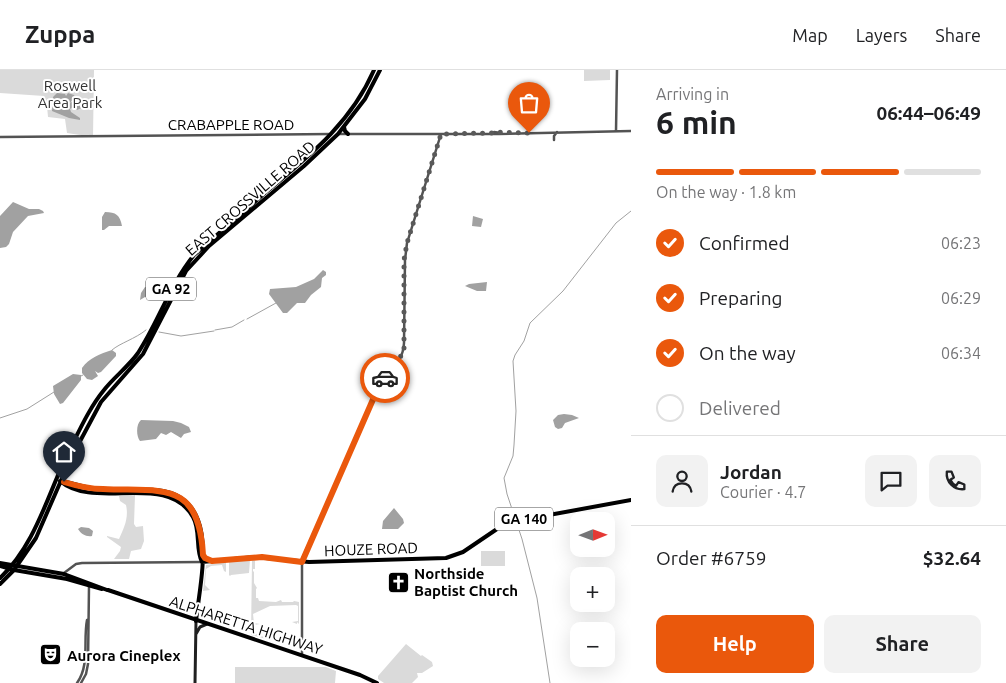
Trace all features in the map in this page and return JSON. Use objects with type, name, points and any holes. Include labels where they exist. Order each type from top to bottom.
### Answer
[{"type":"main road","name":"GA 92","points":[[331,134],[350,113],[374,70]]},
{"type":"main road","name":"GA 92","points":[[338,134],[365,99],[380,70]]},
{"type":"main road","points":[[344,127],[348,134]]},
{"type":"main road","name":"EAST CROSSVILLE ROAD","points":[[0,577],[16,560],[36,528],[56,479],[100,395],[138,352],[183,269],[194,255],[331,134]]},
{"type":"main road","name":"EAST CROSSVILLE ROAD","points":[[16,568],[44,523],[65,472],[101,402],[143,354],[174,291],[192,263],[210,245],[304,166],[338,134]]},
{"type":"main road","points":[[65,472],[68,484]]},
{"type":"main road","points":[[56,479],[68,484],[98,489],[156,490],[186,502],[195,514],[201,529],[203,555],[196,620],[195,683]]},
{"type":"main road","points":[[57,490],[68,484]]},
{"type":"main road","points":[[171,495],[193,517],[202,562]]},
{"type":"main road","points":[[44,523],[43,519],[49,498]]},
{"type":"main road","name":"HOUZE ROAD","points":[[202,562],[262,557],[302,562],[447,558],[463,552],[497,529],[516,521],[631,500]]},
{"type":"main road","points":[[203,555],[212,561]]},
{"type":"main road","points":[[23,558],[24,564],[28,568]]},
{"type":"main road","points":[[0,577],[0,566],[16,560]]},
{"type":"main road","points":[[201,572],[205,564],[212,561]]},
{"type":"main road","name":"ALPHARETTA HIGHWAY","points":[[0,566],[28,568],[62,574],[89,584]]},
{"type":"main road","name":"GA 92","points":[[8,577],[16,568]]},
{"type":"main road","name":"ALPHARETTA HIGHWAY","points":[[16,568],[22,572],[67,579],[108,590],[360,675],[377,683]]},
{"type":"main road","points":[[0,584],[8,577],[22,572]]},
{"type":"main road","points":[[187,618],[197,610]]},
{"type":"main road","points":[[195,637],[200,627],[207,624]]},
{"type":"street","points":[[616,131],[617,70]]},
{"type":"street","points":[[611,131],[616,126]]},
{"type":"street","points":[[523,133],[527,129]]},
{"type":"street","name":"CRABAPPLE ROAD","points":[[0,137],[631,131]]},
{"type":"street","points":[[554,140],[557,132]]},
{"type":"street","points":[[302,655],[302,562],[378,388],[402,356],[404,343],[404,260],[407,243],[441,134]]},
{"type":"street","name":"HOUZE ROAD","points":[[62,574],[76,564],[82,563],[202,562]]},
{"type":"street","points":[[301,569],[308,562]]},
{"type":"street","points":[[72,568],[72,577]]},
{"type":"street","points":[[82,683],[88,664],[89,584]]},
{"type":"street","points":[[77,683],[84,670],[88,616]]},
{"type":"street","points":[[294,653],[300,650],[302,642]]},
{"type":"green space","name":"Roswell Area Park","points":[[0,70],[94,70],[93,137],[67,133],[65,119],[48,117],[44,96],[0,93]]},
{"type":"green space","points":[[584,70],[610,70],[610,80],[584,81]]},
{"type":"green space","points":[[135,495],[134,524],[136,527],[143,526],[144,541],[141,549],[131,551],[129,559],[114,559],[121,547],[107,536],[119,539],[127,514],[126,505],[120,501],[119,496]]},
{"type":"green space","points":[[481,551],[505,551],[505,566],[481,566]]},
{"type":"green space","points":[[250,560],[249,573],[229,575],[229,561]]},
{"type":"green space","points":[[252,560],[255,560],[255,569],[253,569],[254,583],[257,588],[256,598],[259,601],[276,602],[281,600],[282,602],[299,602],[299,624],[292,622],[298,621],[298,606],[296,605],[270,606],[253,614],[254,623],[260,624],[254,625],[253,631],[255,632],[253,633],[270,638],[271,640],[251,635]]},
{"type":"green space","points":[[226,562],[226,572],[222,565],[211,566],[206,569],[205,585],[210,590],[203,591],[206,565]]},
{"type":"green space","points":[[406,644],[432,662],[433,666],[422,673],[417,673],[418,677],[412,683],[384,683],[378,679],[378,676]]},
{"type":"green space","points":[[235,667],[326,667],[336,671],[335,683],[235,683]]},
{"type":"shaded area","points":[[57,93],[65,94],[66,96],[68,93],[74,95],[75,97],[70,103],[77,99],[86,106],[77,110],[73,107],[70,109],[80,120],[52,111],[53,97]]},
{"type":"shaded area","points":[[13,202],[29,209],[39,209],[44,213],[28,216],[13,232],[9,244],[6,247],[0,248],[0,216]]},
{"type":"shaded area","points":[[105,212],[117,215],[122,226],[109,226],[102,230],[102,217]]},
{"type":"shaded area","points":[[473,216],[483,219],[481,227],[472,226]]},
{"type":"shaded area","points":[[323,270],[326,272],[326,275],[322,278],[321,287],[305,303],[297,303],[287,313],[283,313],[269,294],[270,289],[296,287],[314,279]]},
{"type":"shaded area","points":[[487,282],[486,291],[477,291],[465,286],[469,284]]},
{"type":"shaded area","points":[[145,287],[157,289],[149,298],[145,297],[140,300],[141,293]]},
{"type":"shaded area","points":[[112,350],[116,353],[116,356],[101,372],[95,371],[98,376],[92,380],[87,379],[82,373],[82,368],[95,357]]},
{"type":"shaded area","points":[[73,374],[81,375],[81,380],[63,403],[60,404],[54,394],[53,386]]},
{"type":"shaded area","points":[[564,414],[579,418],[565,423],[562,428],[558,429],[555,427],[553,420],[558,415]]},
{"type":"shaded area","points":[[141,420],[173,421],[189,427],[191,432],[184,434],[181,438],[171,432],[166,435],[161,433],[156,439],[140,441],[137,430]]},
{"type":"shaded area","points":[[394,508],[404,523],[398,529],[382,529],[383,521]]},
{"type":"shaded area","points":[[81,527],[89,528],[93,531],[92,536],[82,534],[78,529]]},
{"type":"waterway","points":[[550,683],[537,598],[504,478],[513,456],[514,445],[516,411],[513,361],[524,341],[530,323],[563,291],[616,223],[631,211]]},
{"type":"waterway","points":[[247,319],[276,303]]},
{"type":"waterway","points":[[215,330],[232,327],[244,320]]},
{"type":"waterway","points":[[112,350],[146,330]]},
{"type":"waterway","points":[[159,332],[181,336],[214,331]]},
{"type":"waterway","points":[[0,418],[27,409],[54,392]]},
{"type":"way so far","points":[[385,378],[396,366],[403,352],[405,251],[441,134],[529,133]]},
{"type":"place","name":"Northside Baptist Church","points":[[398,582]]},
{"type":"place","name":"Aurora Cineplex","points":[[51,655]]},
{"type":"route","points":[[64,482],[100,489],[160,490],[178,496],[189,505],[195,514],[201,529],[203,555],[212,561],[262,557],[302,562],[378,388],[385,378]]}]
